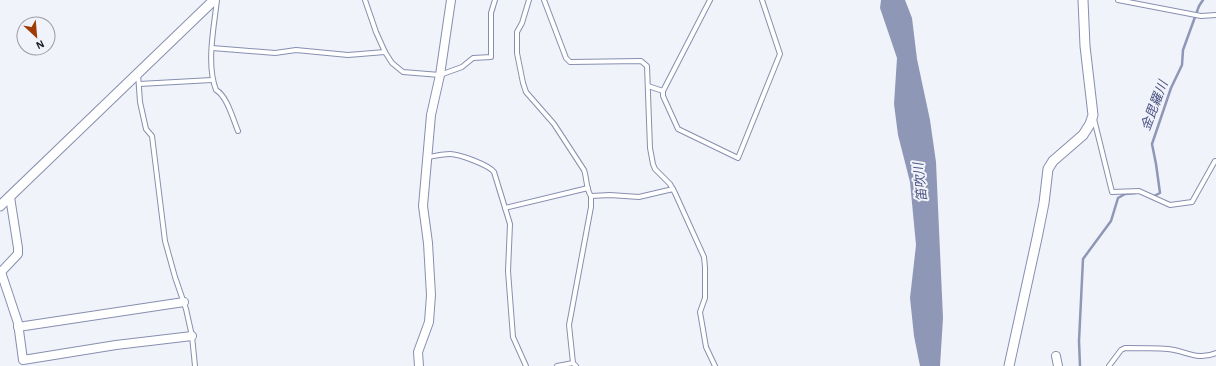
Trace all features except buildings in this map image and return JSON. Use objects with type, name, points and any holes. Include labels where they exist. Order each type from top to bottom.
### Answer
[{"type":"street","points":[[0,206],[138,71],[215,0]]},
{"type":"street","points":[[419,366],[418,352],[429,322],[431,295],[428,243],[423,206],[427,157],[431,115],[440,75],[451,0]]},
{"type":"street","points":[[1009,366],[1044,203],[1048,169],[1053,161],[1083,135],[1090,124],[1093,115],[1082,0]]},
{"type":"street","points":[[10,197],[18,254],[0,272],[18,327],[23,363],[116,345],[192,336]]},
{"type":"street","points":[[18,327],[184,302]]},
{"type":"street","points":[[1056,356],[1058,366]]},
{"type":"lane","points":[[215,0],[212,80],[216,90],[222,93],[238,131]]},
{"type":"lane","points":[[365,0],[376,32],[392,63],[404,72],[440,75],[462,67],[474,58],[491,56],[491,13],[495,0]]},
{"type":"lane","points":[[529,0],[522,23],[517,32],[517,53],[522,83],[526,92],[554,124],[584,170],[588,193],[591,196],[591,207],[569,325],[574,365],[556,366]]},
{"type":"lane","points":[[544,0],[566,58],[570,62],[641,61],[647,66],[650,148],[653,164],[655,169],[673,189],[704,257],[706,267],[705,298],[700,312],[706,347],[715,366]]},
{"type":"lane","points":[[710,0],[663,92],[663,96],[678,129],[738,158],[780,54],[762,0]]},
{"type":"lane","points":[[1118,0],[1201,16],[1216,15]]},
{"type":"lane","points":[[212,48],[275,52],[296,50],[348,55],[385,52]]},
{"type":"lane","points":[[138,71],[140,102],[146,128],[152,136],[165,241],[184,302],[192,336],[195,366]]},
{"type":"lane","points":[[139,84],[212,80]]},
{"type":"lane","points":[[648,86],[663,92]]},
{"type":"lane","points":[[1093,115],[1112,192],[1139,191],[1170,205],[1192,202],[1215,160],[1216,161]]},
{"type":"lane","points":[[427,157],[451,154],[484,164],[492,168],[494,172],[510,224],[508,271],[513,337],[526,366]]},
{"type":"lane","points":[[505,208],[588,188]]},
{"type":"lane","points":[[591,196],[610,195],[640,197],[673,189]]},
{"type":"lane","points":[[1109,366],[1121,350],[1125,348],[1170,349],[1197,357],[1216,353]]},
{"type":"water","name":"笛吹川","points":[[881,0],[905,0],[912,18],[917,59],[930,120],[936,162],[943,318],[940,366],[920,366],[914,336],[910,298],[916,245],[910,182],[898,135],[894,104],[897,58],[880,8]]},
{"type":"waterway","name":"金毘羅川","points":[[1152,197],[1160,193],[1152,144],[1171,88],[1182,65],[1183,50],[1199,6],[1203,0]]},
{"type":"waterway","name":"金毘羅川","points":[[1080,366],[1079,341],[1083,259],[1111,221],[1118,198],[1125,194],[1136,193]]}]
